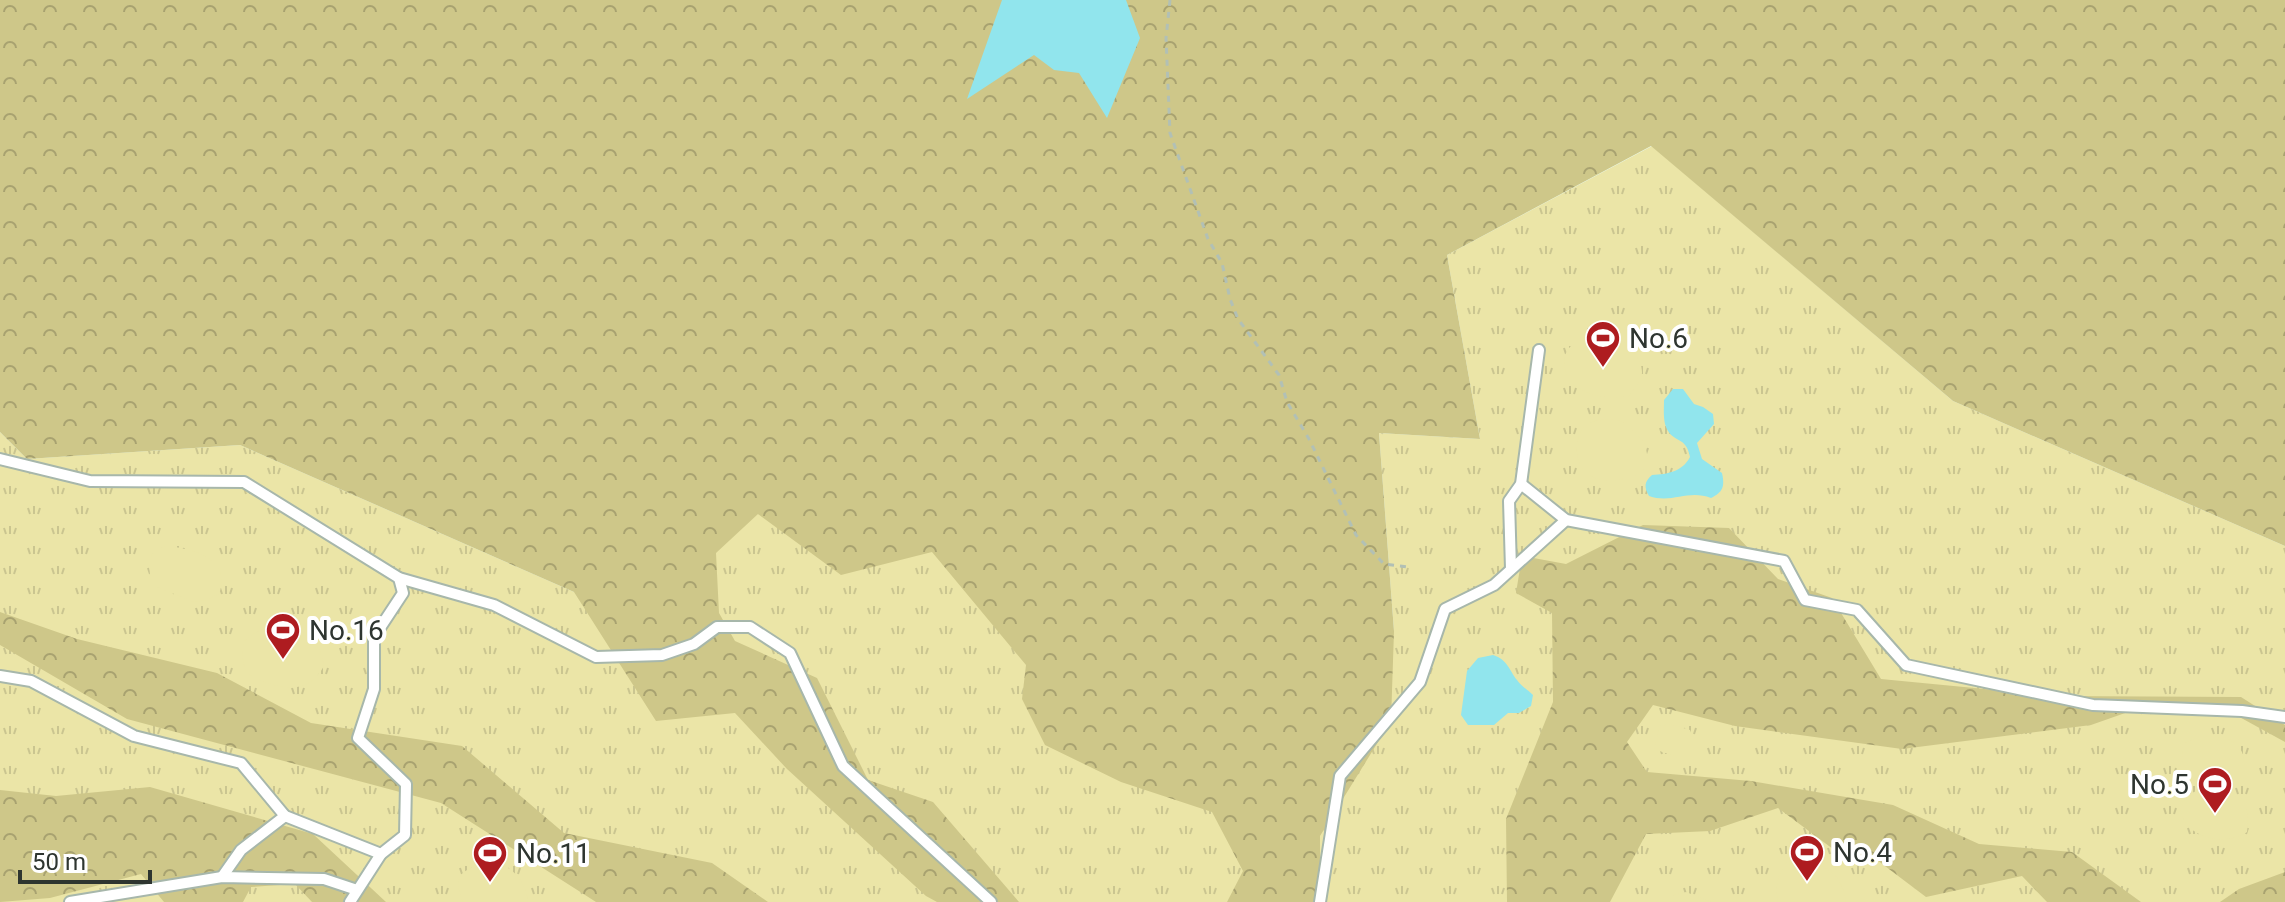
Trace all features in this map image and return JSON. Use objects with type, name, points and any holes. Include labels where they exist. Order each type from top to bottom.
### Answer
[{"type":"lane","points":[[1511,569],[1509,501],[1521,484],[1539,350]]},
{"type":"lane","points":[[0,459],[90,481],[244,482],[399,578],[494,605],[596,657],[662,655],[694,644],[717,627],[750,627],[790,653],[843,766],[991,902]]},
{"type":"lane","points":[[1521,484],[1566,520],[1784,561],[1805,600],[1857,610],[1906,665],[2093,705],[2242,711],[2285,717]]},
{"type":"lane","points":[[1320,902],[1340,776],[1420,682],[1445,609],[1494,585],[1566,520]]},
{"type":"lane","points":[[350,902],[381,854],[405,835],[406,784],[358,738],[374,689],[374,637],[403,593],[399,578]]},
{"type":"lane","points":[[0,676],[31,681],[134,736],[241,763],[285,816],[381,854]]},
{"type":"lane","points":[[222,877],[241,850],[285,816]]},
{"type":"lane","points":[[70,902],[222,877],[324,879],[357,890]]},
{"type":"path","points":[[1170,0],[1166,38],[1170,133],[1208,239],[1222,263],[1238,319],[1279,375],[1287,402],[1309,439],[1356,535],[1384,564],[1408,567]]},
{"type":"green space","points":[[0,0],[2285,0],[2285,546],[1953,401],[1651,146],[1447,255],[1480,439],[1379,433],[1394,631],[1391,721],[1320,836],[1320,902],[1227,902],[1243,871],[1212,812],[1121,782],[1045,745],[1022,699],[1026,665],[932,552],[841,575],[758,514],[716,553],[719,613],[735,641],[817,678],[868,780],[933,802],[1019,902],[937,902],[926,896],[787,769],[735,713],[656,721],[574,592],[240,445],[27,459],[0,432]]},
{"type":"green space","points":[[1652,146],[1953,401],[2285,546],[2285,902],[0,902],[0,432],[27,459],[240,445],[574,592],[745,471],[1394,631],[1379,433],[1480,439],[1447,255]]},
{"type":"green space","name":"No.6","points":[[1584,334],[1615,337],[1636,355],[1642,373],[1629,396],[1598,396],[1570,383],[1565,356]]},
{"type":"green space","name":"No.6","points":[[1607,419],[1621,421],[1645,444],[1648,459],[1642,472],[1608,480],[1594,477],[1583,469],[1577,448],[1580,433],[1589,423]]},
{"type":"green space","points":[[1643,525],[1729,528],[1778,579],[1832,598],[1881,679],[2056,696],[2241,697],[2285,725],[2285,742],[2234,714],[2169,711],[2128,712],[2091,725],[1902,749],[1735,726],[1653,705],[1627,742],[1647,772],[1751,781],[1893,805],[1979,844],[2072,852],[2141,902],[2047,902],[2022,876],[1926,897],[1873,857],[1837,852],[1778,808],[1710,831],[1646,834],[1610,902],[1507,902],[1506,819],[1553,702],[1552,613],[1516,593],[1522,556],[1566,564]]},
{"type":"green space","points":[[164,546],[186,549],[207,557],[220,572],[222,582],[219,594],[194,602],[157,587],[150,575],[149,564],[152,554]]},
{"type":"green space","points":[[0,612],[77,639],[217,673],[311,723],[462,746],[564,833],[712,863],[768,902],[596,902],[441,803],[127,719],[0,645]]},
{"type":"green space","name":"No.16","points":[[268,627],[299,630],[312,638],[324,666],[317,676],[299,687],[289,688],[267,683],[246,673],[242,649],[246,639]]},
{"type":"green space","points":[[1670,724],[1690,730],[1695,742],[1695,757],[1682,759],[1654,749],[1660,726]]},
{"type":"green space","name":"No.5","points":[[2201,736],[2233,742],[2242,752],[2245,770],[2234,779],[2209,781],[2191,776],[2183,761],[2184,743]]},
{"type":"green space","points":[[150,787],[313,834],[386,902],[312,902],[295,884],[251,887],[243,902],[164,902],[141,874],[50,898],[0,902],[0,790],[56,796]]},
{"type":"green space","name":"No.5","points":[[2213,789],[2230,794],[2246,807],[2247,832],[2234,838],[2218,839],[2203,836],[2187,825],[2180,811],[2186,796],[2198,790]]},
{"type":"green space","name":"No.4","points":[[1800,860],[1817,864],[1831,872],[1841,884],[1846,902],[1778,902],[1778,882],[1783,868],[1786,863]]},
{"type":"green space","name":"No.11","points":[[484,863],[501,864],[513,872],[524,886],[528,902],[463,902],[460,876]]},
{"type":"green space","points":[[2285,872],[2285,902],[2220,902],[2239,889]]},
{"type":"green space","points":[[1686,892],[1711,902],[1664,902],[1671,896]]},
{"type":"water","points":[[1002,0],[1126,0],[1140,38],[1107,118],[1079,73],[1054,70],[1034,55],[967,99]]},
{"type":"water","points":[[1673,389],[1683,389],[1694,404],[1713,414],[1714,424],[1697,443],[1702,459],[1722,473],[1722,488],[1711,498],[1695,495],[1657,498],[1649,496],[1646,490],[1646,482],[1652,475],[1674,471],[1690,457],[1686,445],[1672,436],[1665,424],[1664,400]]},
{"type":"water","points":[[1493,655],[1505,662],[1533,695],[1531,706],[1519,713],[1508,713],[1494,725],[1468,725],[1461,715],[1467,671],[1478,658]]},
{"type":"place","name":"No.6","points":[[1603,369]]},
{"type":"place","name":"No.16","points":[[283,661]]},
{"type":"place","name":"No.5","points":[[2215,815]]},
{"type":"place","name":"No.4","points":[[1807,883]]},
{"type":"place","name":"No.11","points":[[490,884]]}]
